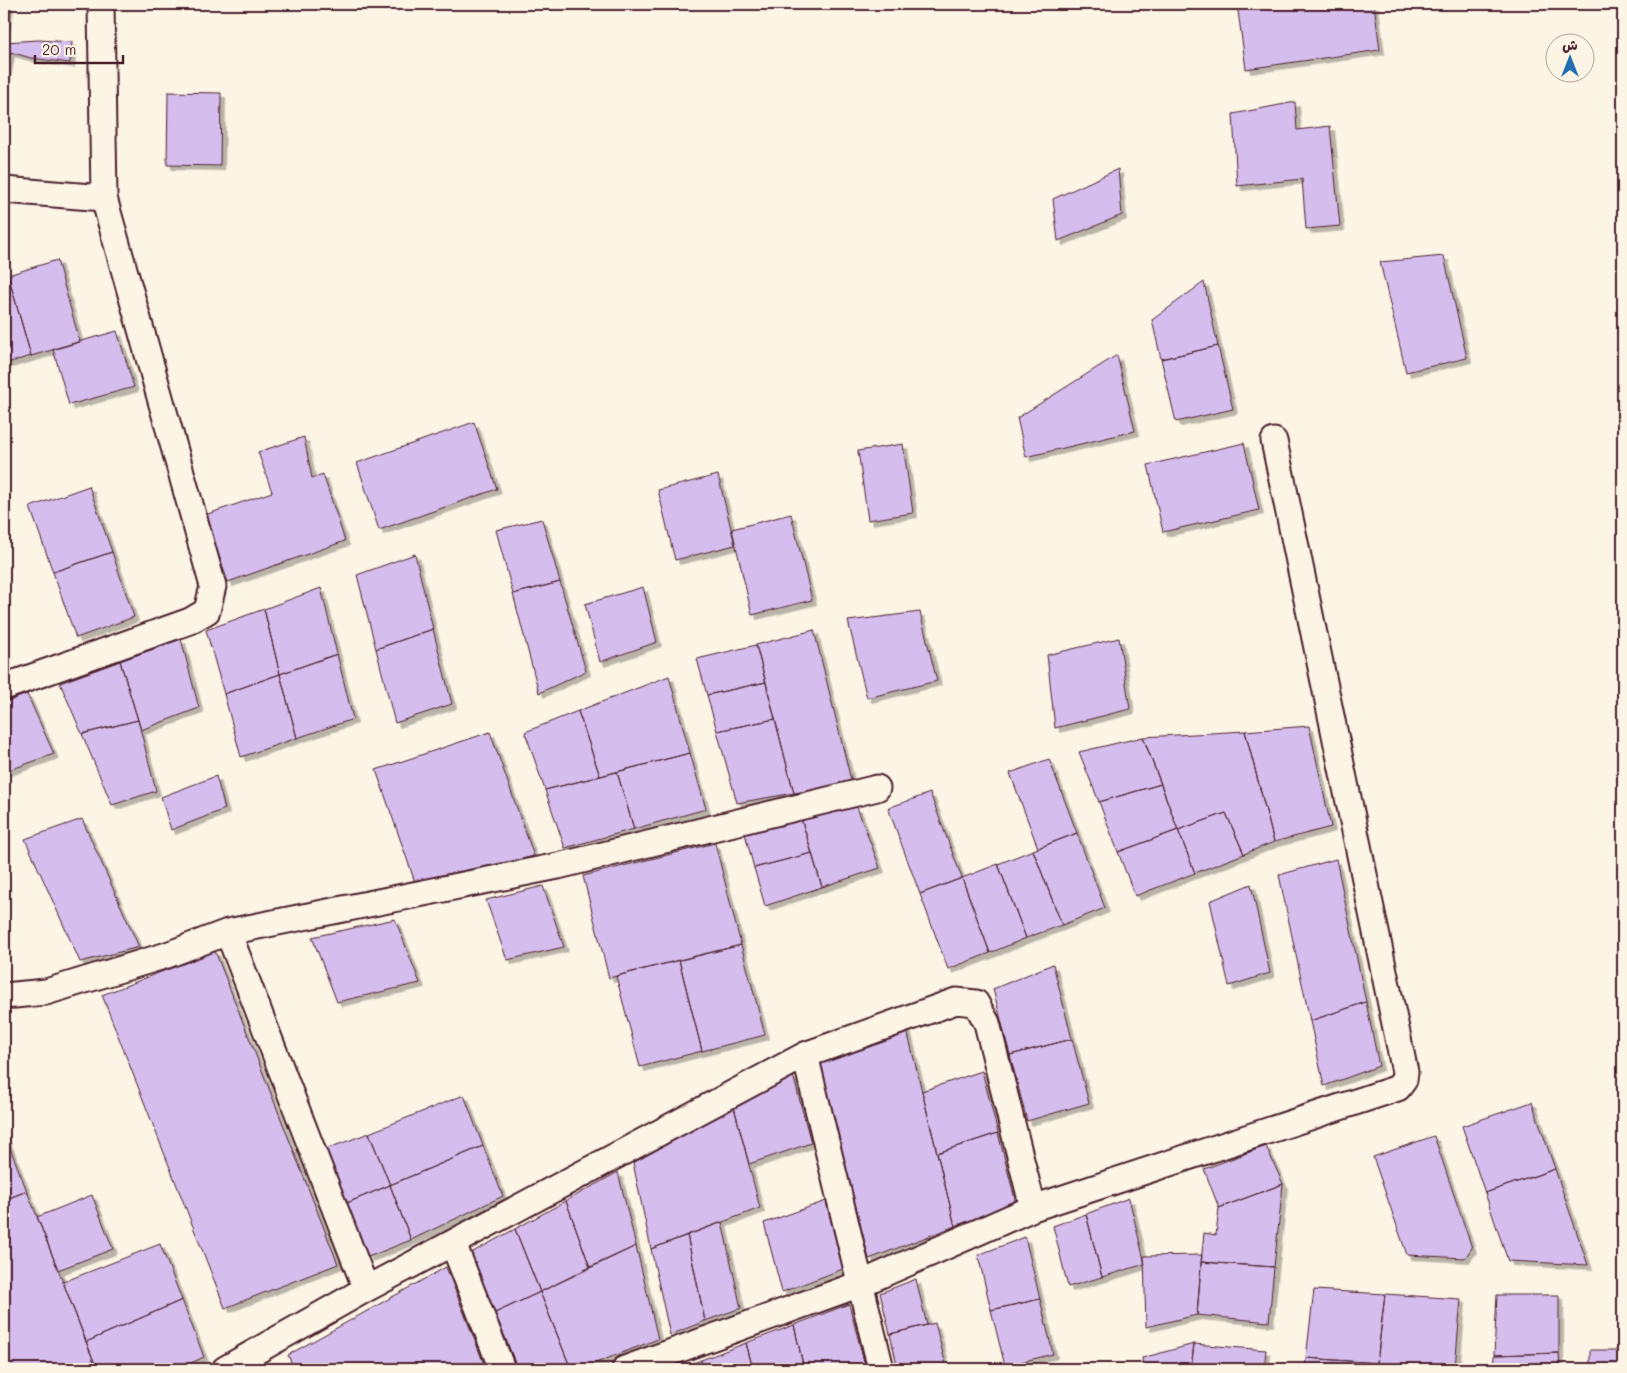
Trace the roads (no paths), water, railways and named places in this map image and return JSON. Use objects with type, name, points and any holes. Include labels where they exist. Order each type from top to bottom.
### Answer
[{"type":"street","points":[[4,687],[190,621],[207,611],[214,586],[104,198],[101,4]]},
{"type":"street","points":[[4,190],[104,198]]},
{"type":"street","points":[[625,1369],[860,1284],[1033,1208],[1398,1088],[1404,1080],[1405,1072],[1274,440]]},
{"type":"street","points":[[4,996],[46,992],[166,955],[228,932],[558,866],[877,788]]},
{"type":"street","points":[[228,932],[366,1289]]},
{"type":"street","points":[[225,1369],[366,1289],[805,1055],[956,1001],[976,1003],[987,1023],[1033,1208]]},
{"type":"street","points":[[805,1055],[881,1369]]},
{"type":"street","points":[[453,1243],[502,1369]]}]
